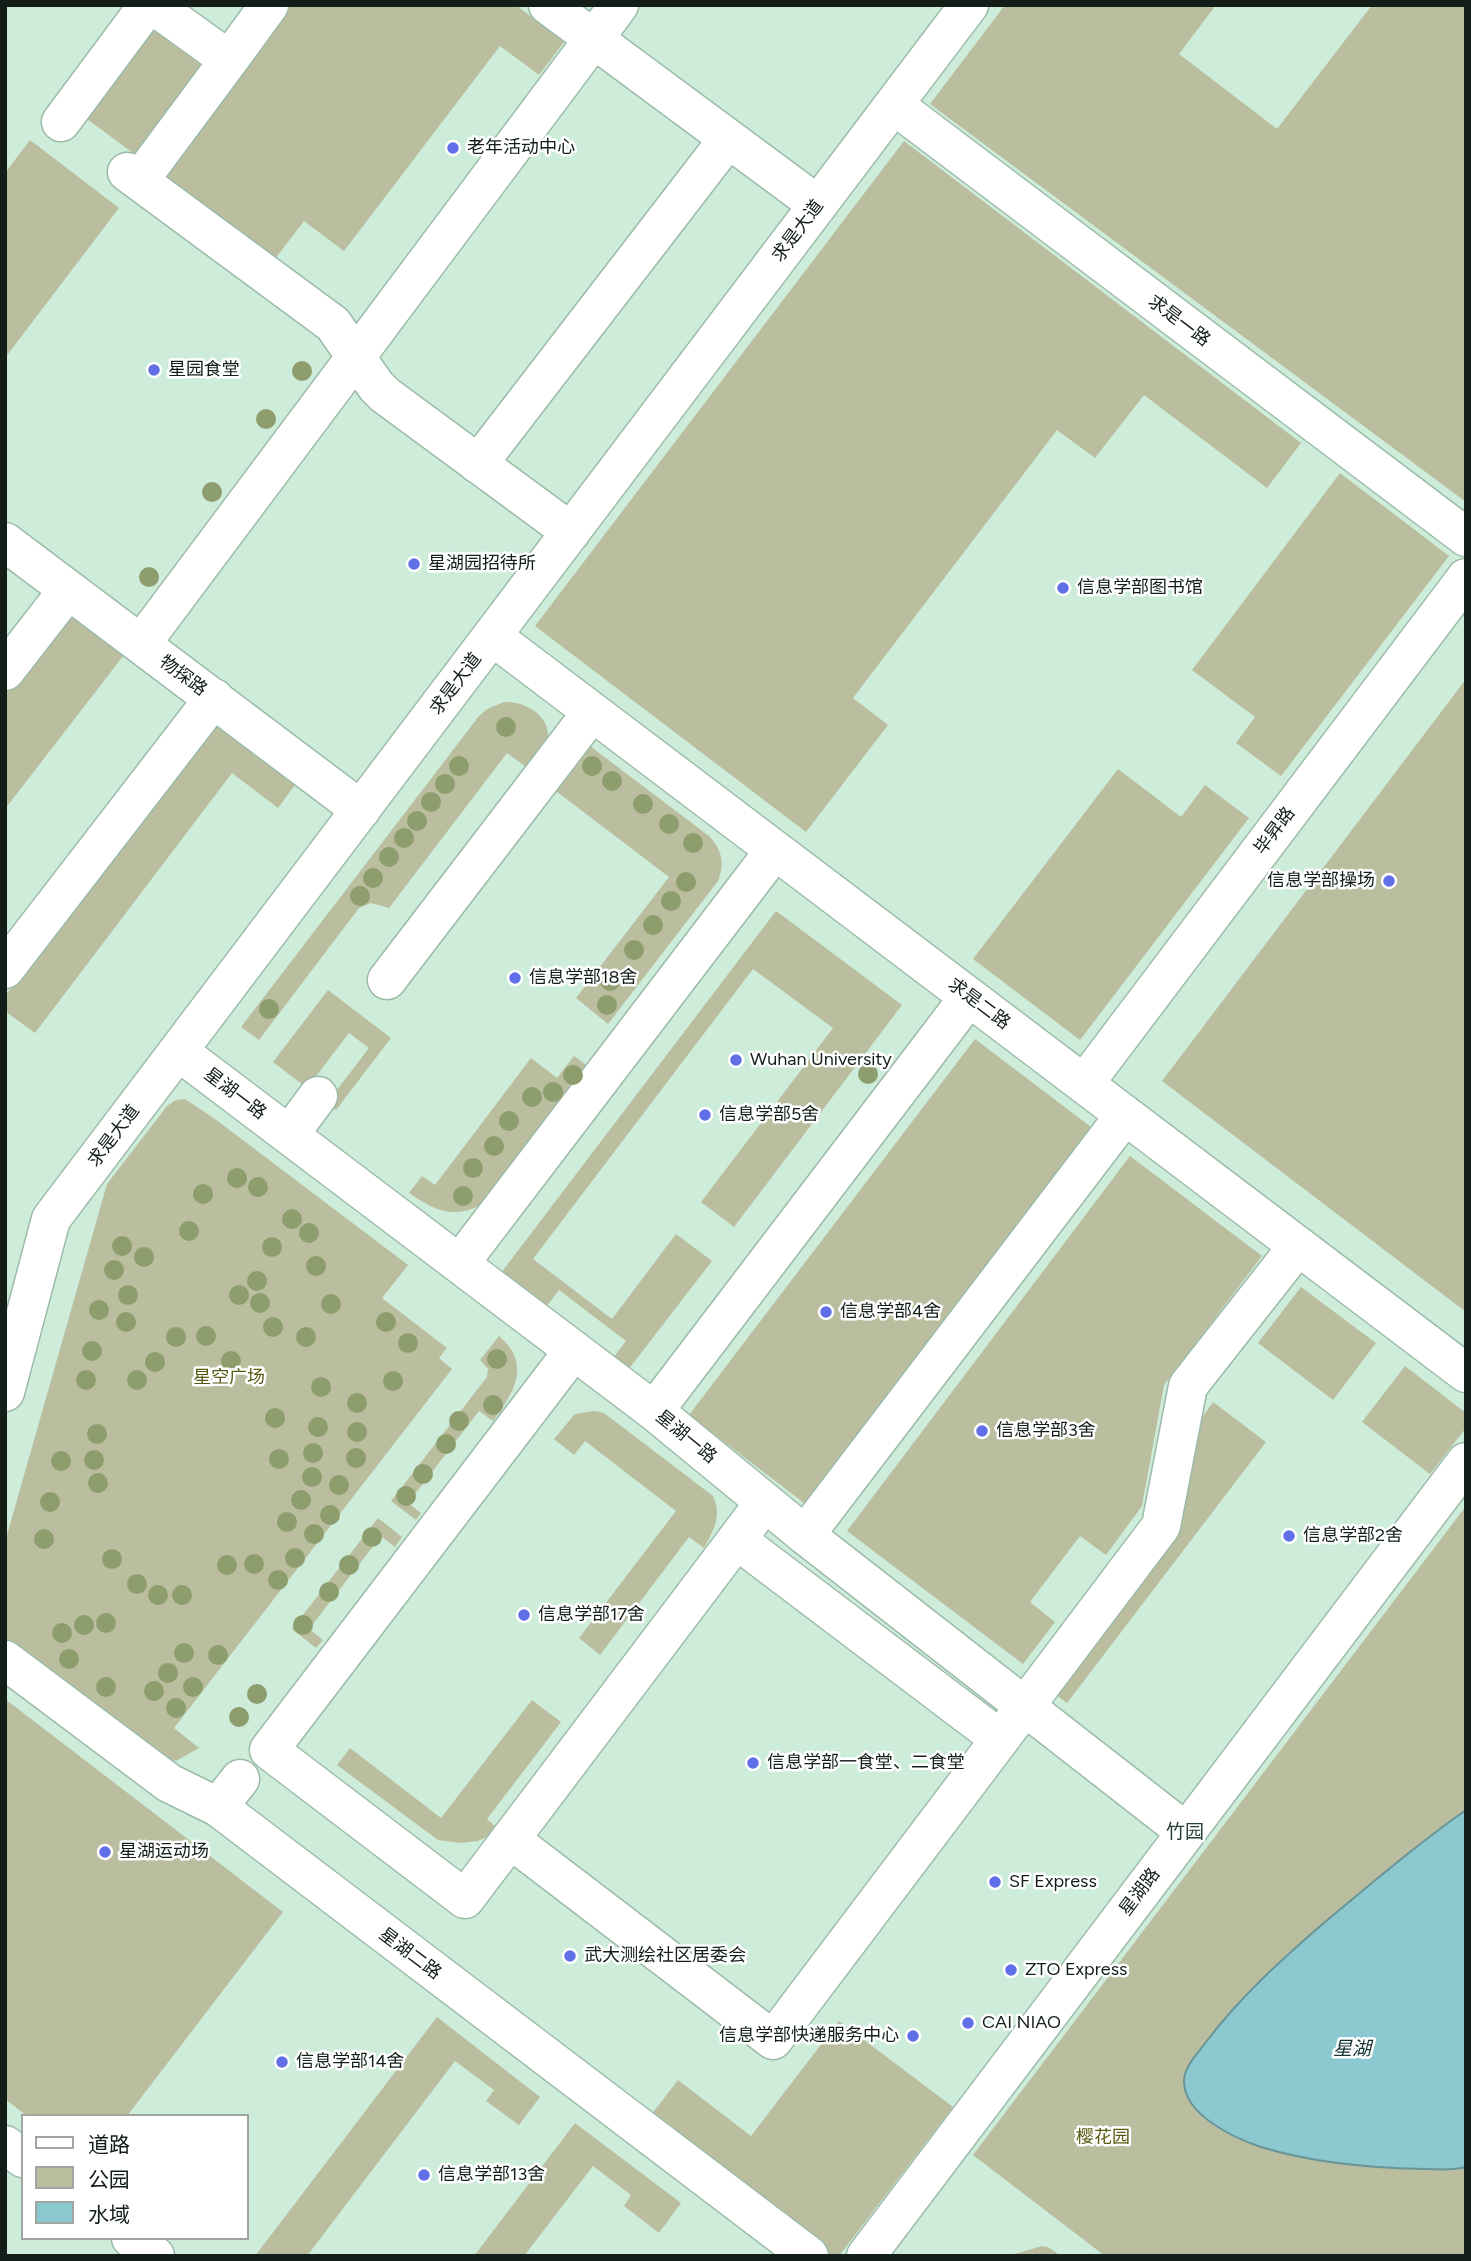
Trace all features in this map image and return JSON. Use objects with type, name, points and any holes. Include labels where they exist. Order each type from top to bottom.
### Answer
[{"type":"street","points":[[61,122],[148,5]]},
{"type":"street","points":[[153,5],[229,60]]},
{"type":"street","points":[[269,5],[229,60],[133,176],[333,324],[385,395],[571,532]]},
{"type":"street","points":[[548,5],[818,205]]},
{"type":"street","points":[[141,644],[620,5]]},
{"type":"street","name":"求是大道","points":[[5,1392],[51,1219],[969,5]]},
{"type":"street","name":"求是一路","points":[[894,105],[1466,537]]},
{"type":"street","points":[[478,464],[728,139]]},
{"type":"street","name":"物探路","points":[[5,542],[361,810]]},
{"type":"street","name":"毕昇路","points":[[1084,1084],[1466,578]]},
{"type":"street","points":[[5,671],[68,590]]},
{"type":"street","name":"求是二路","points":[[492,636],[1466,1373]]},
{"type":"street","points":[[5,969],[214,698]]},
{"type":"street","points":[[387,979],[592,712]]},
{"type":"street","points":[[460,1264],[775,850]]},
{"type":"street","points":[[654,1410],[969,997]]},
{"type":"street","name":"星湖一路","points":[[178,1051],[654,1410],[805,1535],[1186,1832]]},
{"type":"street","points":[[289,1135],[318,1096]]},
{"type":"street","points":[[805,1535],[1125,1115]]},
{"type":"street","points":[[510,1839],[773,2040],[1161,1526],[1188,1386],[1298,1246]]},
{"type":"street","points":[[574,1350],[269,1750],[464,1899],[765,1502]]},
{"type":"street","name":"星湖路","points":[[866,2256],[1466,1462]]},
{"type":"street","points":[[737,1540],[1000,1739]]},
{"type":"street","name":"星湖二路","points":[[5,1660],[169,1783],[229,1793],[809,2256]]},
{"type":"street","points":[[5,2145],[21,2157]]},
{"type":"street","points":[[134,2240],[155,2256]]},
{"type":"green space","points":[[289,5],[516,5],[564,42],[539,75],[500,46],[344,251],[304,221],[275,259],[163,175]]},
{"type":"green space","points":[[1005,5],[1216,5],[1179,54],[1277,129],[1372,5],[1466,5],[1466,502],[930,104]]},
{"type":"green space","points":[[155,29],[205,66],[137,156],[87,119]]},
{"type":"green space","points":[[30,140],[119,208],[5,358],[5,173]]},
{"type":"green space","points":[[904,141],[1301,443],[1267,488],[1144,395],[1095,458],[1057,430],[853,698],[888,725],[806,832],[535,626]]},
{"type":"green space","points":[[1340,473],[1449,556],[1281,776],[1236,743],[1255,717],[1192,670]]},
{"type":"green space","points":[[70,608],[127,651],[5,809],[5,692]]},
{"type":"green space","name":"信息学部操场","points":[[1466,679],[1466,1312],[1162,1081]]},
{"type":"green space","points":[[504,702],[530,708],[538,714],[547,728],[546,747],[530,770],[507,753],[389,908],[371,903],[359,908],[259,1040],[241,1027],[479,716],[487,709]]},
{"type":"green space","points":[[214,719],[297,782],[278,808],[232,773],[35,1033],[5,1011],[5,996]]},
{"type":"green space","points":[[586,743],[709,836],[717,846],[722,863],[718,881],[608,1024],[576,998],[669,877],[552,788]]},
{"type":"green space","points":[[1118,769],[1181,817],[1205,785],[1249,818],[1080,1040],[973,959]]},
{"type":"green space","points":[[776,911],[902,1005],[734,1227],[701,1202],[833,1028],[753,969],[533,1259],[612,1319],[676,1234],[712,1261],[628,1370],[613,1358],[626,1341],[559,1290],[546,1307],[501,1273]]},
{"type":"green space","points":[[328,990],[391,1038],[336,1110],[327,1103],[369,1048],[349,1033],[307,1088],[273,1062]]},
{"type":"green space","points":[[975,1039],[1091,1127],[804,1503],[689,1415]]},
{"type":"green space","points":[[574,1056],[589,1067],[482,1204],[463,1211],[444,1211],[409,1193],[422,1176],[435,1185],[531,1058],[557,1078]]},
{"type":"green space","name":"星空广场","points":[[185,1099],[408,1265],[382,1298],[447,1348],[439,1358],[452,1369],[174,1728],[199,1748],[176,1761],[161,1757],[5,1641],[5,1542],[107,1184],[167,1106],[176,1100]]},
{"type":"green space","points":[[1130,1156],[1262,1256],[1164,1385],[1142,1506],[1106,1555],[1080,1536],[1030,1602],[1055,1622],[1023,1664],[847,1531]]},
{"type":"green space","points":[[1301,1287],[1376,1343],[1333,1400],[1258,1343]]},
{"type":"green space","points":[[499,1336],[515,1357],[517,1368],[513,1389],[493,1421],[479,1411],[408,1503],[421,1513],[416,1520],[391,1501],[487,1377],[488,1369],[480,1360]]},
{"type":"green space","points":[[1405,1366],[1466,1413],[1466,1428],[1430,1474],[1362,1422]]},
{"type":"green space","points":[[1213,1402],[1266,1442],[1067,1703],[1052,1692],[1199,1422]]},
{"type":"green space","points":[[594,1411],[604,1413],[713,1496],[717,1510],[714,1529],[704,1548],[689,1537],[600,1655],[579,1638],[676,1511],[585,1441],[574,1455],[554,1439],[575,1414]]},
{"type":"green space","name":"樱花园","points":[[1466,1506],[1466,1810],[1331,1918],[1255,1985],[1195,2056],[1188,2066],[1184,2083],[1193,2106],[1202,2116],[1225,2132],[1261,2147],[1321,2161],[1362,2166],[1424,2169],[1466,2167],[1466,2256],[1105,2256],[973,2155]]},
{"type":"green space","points":[[378,1518],[402,1537],[395,1547],[381,1536],[309,1629],[323,1640],[316,1648],[292,1629]]},
{"type":"green space","name":"星湖运动场","points":[[5,1699],[283,1912],[129,2114],[24,2114],[5,2099]]},
{"type":"green space","points":[[532,1700],[561,1722],[487,1819],[498,1829],[478,1841],[460,1843],[438,1840],[337,1765],[350,1748],[441,1818]]},
{"type":"green space","points":[[437,2017],[540,2097],[519,2125],[486,2101],[494,2090],[455,2061],[307,2256],[255,2256]]},
{"type":"green space","points":[[839,2021],[953,2107],[839,2256],[826,2256],[648,2119],[678,2080],[751,2136]]},
{"type":"green space","points":[[575,2123],[681,2203],[659,2233],[624,2206],[631,2195],[593,2166],[524,2256],[474,2256]]},
{"type":"green space","points":[[1042,2246],[1061,2256],[1008,2256]]},
{"type":"water","name":"星湖","points":[[1466,1810],[1466,2167],[1383,2167],[1301,2157],[1250,2143],[1213,2124],[1202,2115],[1187,2095],[1184,2077],[1195,2056],[1219,2025],[1277,1964],[1325,1922]]},
{"type":"place","name":"老年活动中心","points":[[453,148]]},
{"type":"place","name":"星园食堂","points":[[154,370]]},
{"type":"place","name":"星湖园招待所","points":[[414,564]]},
{"type":"place","name":"信息学部图书馆","points":[[1063,588]]},
{"type":"place","name":"信息学部操场","points":[[1389,881]]},
{"type":"place","name":"信息学部18舍","points":[[515,978]]},
{"type":"place","name":"Wuhan University","points":[[736,1060]]},
{"type":"place","name":"信息学部5舍","points":[[705,1115]]},
{"type":"place","name":"信息学部4舍","points":[[826,1312]]},
{"type":"place","name":"信息学部3舍","points":[[982,1431]]},
{"type":"place","name":"信息学部2舍","points":[[1289,1536]]},
{"type":"place","name":"信息学部17舍","points":[[524,1615]]},
{"type":"place","name":"信息学部一食堂、二食堂","points":[[753,1763]]},
{"type":"place","name":"星湖运动场","points":[[105,1852]]},
{"type":"place","name":"SF Express","points":[[995,1882]]},
{"type":"place","name":"武大测绘社区居委会","points":[[570,1956]]},
{"type":"place","name":"ZTO Express","points":[[1011,1970]]},
{"type":"place","name":"CAI NIAO","points":[[968,2023]]},
{"type":"place","name":"信息学部快递服务中心","points":[[913,2036]]},
{"type":"place","name":"信息学部14舍","points":[[282,2062]]},
{"type":"place","name":"信息学部13舍","points":[[424,2175]]},
{"type":"district","name":"竹园","points":[[1185,1832]]}]
